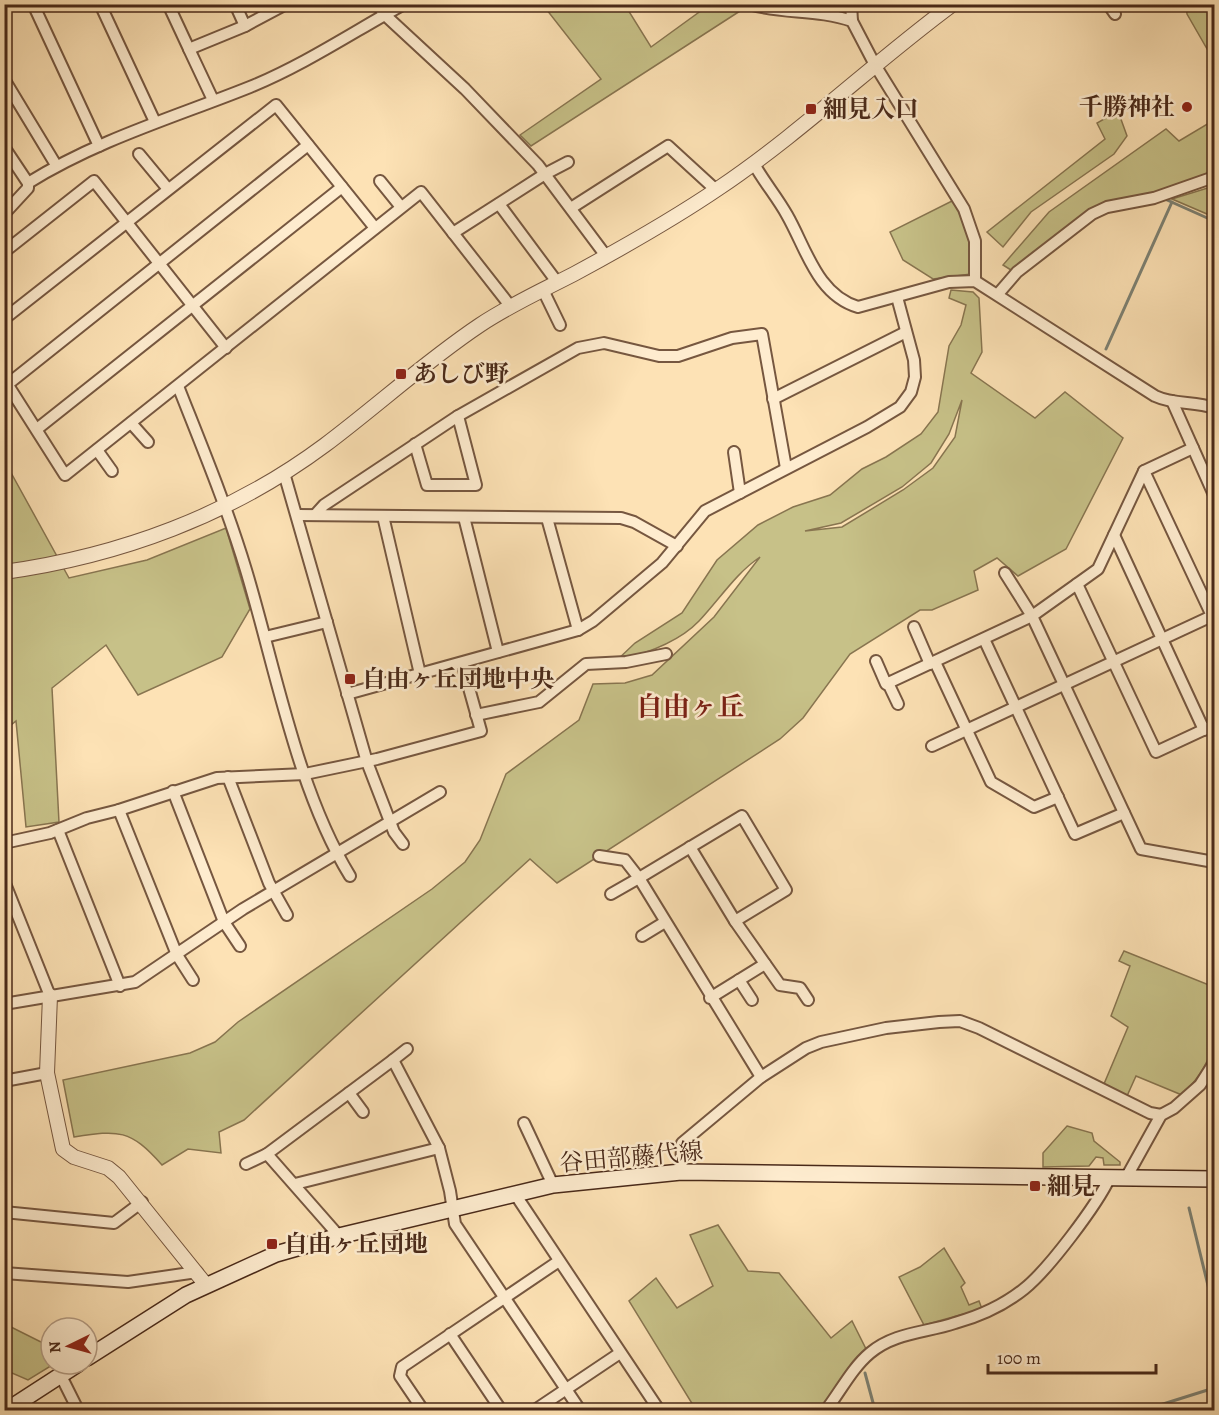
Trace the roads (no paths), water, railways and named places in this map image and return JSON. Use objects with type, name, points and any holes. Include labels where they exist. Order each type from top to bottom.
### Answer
[{"type":"main road","name":"谷田部藤代線","points":[[99,1350],[162,1309],[201,1279],[339,1236],[553,1185],[681,1172],[1215,1179]]},
{"type":"main road","points":[[7,1410],[61,1376]]},
{"type":"street","points":[[33,4],[99,146]]},
{"type":"street","points":[[100,4],[155,122]]},
{"type":"street","points":[[168,4],[213,100]]},
{"type":"street","points":[[235,4],[245,26]]},
{"type":"street","points":[[189,49],[245,26],[286,4]]},
{"type":"street","points":[[377,4],[385,15],[465,88],[545,174],[606,256]]},
{"type":"street","points":[[28,183],[56,165],[99,146],[282,71],[404,4]]},
{"type":"street","points":[[749,4],[763,9],[835,15],[852,21]]},
{"type":"street","points":[[851,4],[852,21],[875,65],[964,209],[975,241],[975,281]]},
{"type":"street","points":[[4,572],[77,559],[126,546],[225,507],[284,473],[324,445],[441,353],[511,307],[606,256],[716,190],[754,164],[806,125],[875,65],[953,4]]},
{"type":"street","points":[[4,80],[56,165]]},
{"type":"street","points":[[4,319],[276,105],[375,228]]},
{"type":"street","points":[[308,145],[159,264],[6,381],[65,475],[421,192],[511,307]]},
{"type":"street","points":[[571,208],[668,146],[716,190]]},
{"type":"street","points":[[4,147],[28,183],[28,188],[4,214]]},
{"type":"street","points":[[139,154],[168,189]]},
{"type":"street","points":[[453,233],[545,174],[568,162]]},
{"type":"street","points":[[754,164],[787,215],[822,282],[834,295],[847,304],[858,307],[949,282],[975,281],[1148,392],[1172,401],[1199,402],[1215,408]]},
{"type":"street","points":[[998,294],[1017,272],[1092,214],[1107,207],[1154,198],[1215,177]]},
{"type":"street","points":[[4,252],[94,181],[226,348]]},
{"type":"street","points":[[380,181],[401,207]]},
{"type":"street","points":[[37,429],[342,187]]},
{"type":"street","points":[[499,204],[557,282]]},
{"type":"street","points":[[543,290],[560,326]]},
{"type":"street","points":[[347,694],[578,630],[593,621],[677,546],[705,512],[885,417],[907,399],[915,377],[914,360],[897,297]]},
{"type":"street","points":[[773,399],[906,332]]},
{"type":"street","points":[[315,515],[324,505],[458,416],[554,360],[587,345],[604,343],[659,356],[678,356],[732,338],[762,334],[786,468]]},
{"type":"street","points":[[178,386],[225,507],[306,774],[337,853],[350,876]]},
{"type":"street","points":[[1172,401],[1215,495]]},
{"type":"street","points":[[415,444],[427,485],[476,485],[458,416]]},
{"type":"street","points":[[131,423],[148,442]]},
{"type":"street","points":[[888,683],[1032,616],[1077,585],[1098,568],[1144,471],[1193,448]]},
{"type":"street","points":[[97,450],[112,471]]},
{"type":"street","points":[[734,452],[741,493]]},
{"type":"street","points":[[932,746],[1213,617],[1144,471]]},
{"type":"street","points":[[284,473],[298,515],[367,762],[390,822],[403,844]]},
{"type":"street","points":[[298,515],[628,519],[677,546]]},
{"type":"street","points":[[383,516],[420,674]]},
{"type":"street","points":[[464,517],[498,652]]},
{"type":"street","points":[[547,518],[578,630]]},
{"type":"street","points":[[1077,585],[1156,752],[1209,728],[1162,639],[1114,535]]},
{"type":"street","points":[[1005,573],[1032,616],[1141,849],[1215,862]]},
{"type":"street","points":[[265,637],[327,622]]},
{"type":"street","points":[[914,627],[991,782],[1034,807],[1058,797]]},
{"type":"street","points":[[984,639],[1076,834],[1124,813]]},
{"type":"street","points":[[476,715],[539,702],[586,664],[626,662],[666,654]]},
{"type":"street","points":[[876,661],[898,704]]},
{"type":"street","points":[[4,843],[58,830],[87,818],[119,810],[173,791],[228,777],[306,774],[367,762],[481,731],[462,663]]},
{"type":"street","points":[[228,777],[275,892],[287,915]]},
{"type":"street","points":[[173,791],[224,922],[240,946]]},
{"type":"street","points":[[4,1004],[135,982],[224,922],[440,792]]},
{"type":"street","points":[[119,810],[177,955],[192,980]]},
{"type":"street","points":[[611,894],[742,816],[786,890],[735,921]]},
{"type":"street","points":[[58,830],[120,986]]},
{"type":"street","points":[[690,847],[735,921],[780,985],[800,988],[808,1000]]},
{"type":"street","points":[[598,856],[626,860],[760,1077]]},
{"type":"street","points":[[4,881],[50,996],[47,1073],[63,1149],[74,1157],[108,1168],[142,1202],[201,1279]]},
{"type":"street","points":[[642,936],[665,922]]},
{"type":"street","points":[[710,998],[765,964]]},
{"type":"street","points":[[739,980],[752,1000]]},
{"type":"street","points":[[681,1172],[682,1143],[760,1077],[806,1048],[842,1036],[886,1028],[960,1021],[979,1028],[1139,1108],[1161,1115]]},
{"type":"street","points":[[246,1164],[267,1154],[407,1049]]},
{"type":"street","points":[[393,1060],[439,1148],[455,1224],[580,1410]]},
{"type":"street","points":[[1126,1178],[1161,1115],[1181,1103],[1200,1085],[1215,1063]]},
{"type":"street","points":[[4,1081],[47,1073]]},
{"type":"street","points":[[349,1093],[363,1112]]},
{"type":"street","points":[[524,1123],[553,1185]]},
{"type":"street","points":[[296,1184],[439,1148]]},
{"type":"street","points":[[267,1154],[296,1184],[339,1236]]},
{"type":"street","points":[[826,1410],[860,1363],[871,1352],[906,1334],[951,1325],[984,1314],[1025,1288],[1101,1196],[1110,1178]]},
{"type":"street","points":[[514,1194],[659,1410]]},
{"type":"street","points":[[4,1212],[114,1223],[142,1202]]},
{"type":"street","points":[[423,1410],[399,1376],[402,1367],[559,1261]]},
{"type":"street","points":[[4,1273],[128,1282],[201,1279]]},
{"type":"street","points":[[450,1334],[501,1410]]},
{"type":"street","points":[[535,1410],[620,1353]]},
{"type":"street","points":[[61,1376],[78,1410]]},
{"type":"waterway","points":[[1167,200],[1214,221]]},
{"type":"waterway","points":[[1106,349],[1172,202]]},
{"type":"waterway","points":[[1189,1208],[1214,1310]]},
{"type":"waterway","points":[[865,1373],[875,1410]]},
{"type":"waterway","points":[[1144,1410],[1214,1388]]},
{"type":"place","name":"千勝神社","points":[[1187,107]]},
{"type":"place","name":"細見入口","points":[[811,109]]},
{"type":"place","name":"あしび野","points":[[401,374]]},
{"type":"place","name":"自由ヶ丘団地中央","points":[[350,679]]},
{"type":"place","name":"細見","points":[[1035,1186]]},
{"type":"place","name":"自由ヶ丘団地","points":[[272,1244]]},
{"type":"district","name":"自由ヶ丘","points":[[690,707]]}]
